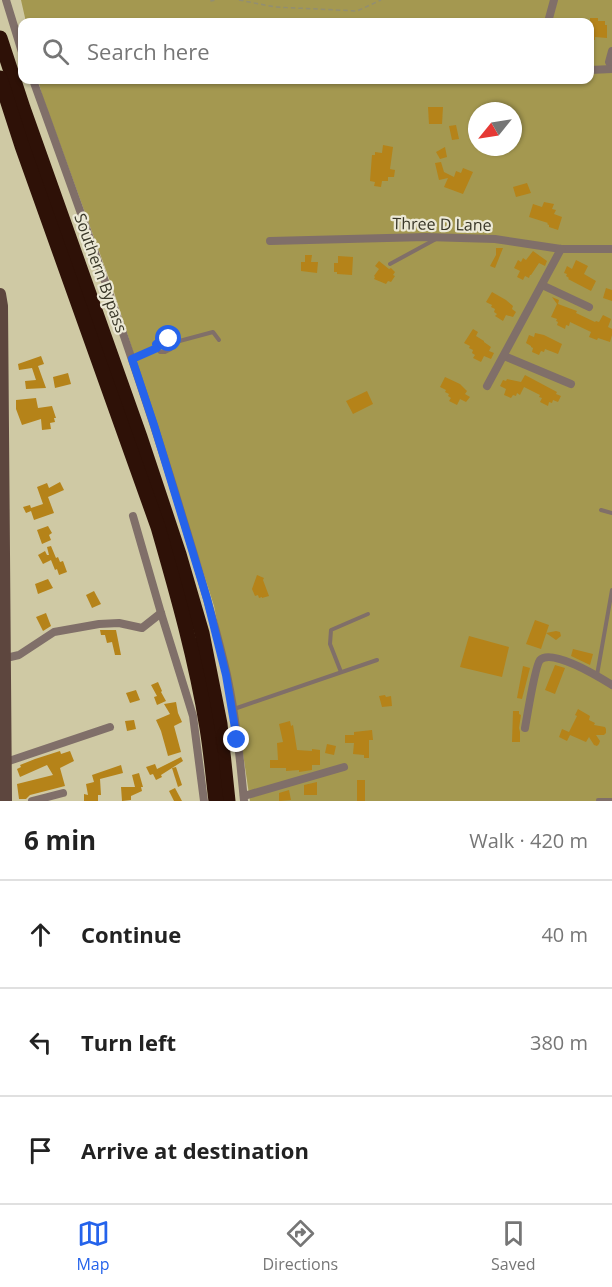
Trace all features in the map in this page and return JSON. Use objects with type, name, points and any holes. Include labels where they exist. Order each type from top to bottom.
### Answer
[{"type":"highway","name":"Southern Bypass","points":[[0,38],[179,554],[201,633],[220,723],[228,801]]},
{"type":"highway","name":"Southern Bypass","points":[[0,78],[22,146],[158,527],[193,660],[207,729],[216,801]]},
{"type":"main road","points":[[0,294],[2,306],[6,658],[3,722],[6,801]]},
{"type":"street","points":[[6,0],[18,39]]},
{"type":"street","points":[[549,18],[554,0]]},
{"type":"street","points":[[594,70],[612,68],[609,62],[612,51]]},
{"type":"street","points":[[34,84],[158,436],[207,599],[233,710],[244,798],[344,767]]},
{"type":"street","name":"Three D Lane","points":[[270,241],[440,237],[495,239],[561,249],[612,249]]},
{"type":"street","points":[[487,386],[561,249]]},
{"type":"street","points":[[542,285],[589,307]]},
{"type":"street","points":[[504,356],[571,384]]},
{"type":"street","points":[[133,516],[193,716],[204,801]]},
{"type":"street","points":[[6,658],[19,655],[54,632],[119,623],[142,628],[161,614]]},
{"type":"street","points":[[525,728],[535,675],[542,658],[547,656],[561,658],[612,685]]},
{"type":"street","points":[[6,762],[110,727]]},
{"type":"street","points":[[32,801],[63,793]]},
{"type":"lane","points":[[390,264],[440,237]]},
{"type":"lane","points":[[172,343],[213,332],[219,340]]},
{"type":"lane","points":[[157,348],[156,344],[162,340],[169,339],[172,343]]},
{"type":"lane","points":[[157,348],[162,352],[168,351],[172,343]]},
{"type":"lane","points":[[132,359],[157,348]]},
{"type":"lane","points":[[601,510],[612,513]]},
{"type":"lane","points":[[597,676],[612,590]]},
{"type":"lane","points":[[341,672],[330,644],[331,630],[368,614]]},
{"type":"lane","points":[[233,710],[376,660]]},
{"type":"lane","points":[[598,800],[612,800]]},
{"type":"path","points":[[239,0],[275,7],[357,11],[381,0]]},
{"type":"shaded area","points":[[21,0],[612,0],[612,801],[250,801],[240,733],[214,606],[114,292],[39,84],[594,84],[594,18],[25,18]]},
{"type":"building","points":[[594,18],[598,18],[598,21],[605,21],[607,25],[607,38],[595,37],[595,40]]},
{"type":"building","points":[[428,107],[443,107],[442,124],[429,124]]},
{"type":"building","points":[[456,125],[459,139],[452,140],[449,126]]},
{"type":"building","points":[[383,145],[393,147],[390,169],[395,170],[394,177],[388,177],[388,181],[382,181],[381,187],[374,186],[375,182],[370,181],[372,155],[375,155],[375,152],[382,153]]},
{"type":"building","points":[[445,147],[447,157],[440,159],[436,152]]},
{"type":"building","points":[[441,162],[444,172],[454,177],[456,171],[461,173],[463,168],[473,172],[463,194],[444,187],[448,178],[439,180],[435,163]]},
{"type":"building","points":[[527,183],[531,193],[516,197],[513,187]]},
{"type":"building","points":[[544,202],[554,204],[552,209],[556,210],[554,214],[562,217],[558,230],[549,227],[548,223],[529,217],[533,204],[542,207]]},
{"type":"building","points":[[496,248],[503,248],[495,268],[490,266],[496,255]]},
{"type":"building","points":[[533,251],[547,261],[545,266],[539,263],[529,278],[525,276],[523,280],[517,277],[520,271],[514,268],[518,260],[521,262],[523,258],[526,260]]},
{"type":"building","points":[[305,255],[312,255],[311,262],[318,262],[317,273],[301,271],[301,262],[305,262]]},
{"type":"building","points":[[338,256],[353,257],[352,275],[334,272],[334,263],[338,263]]},
{"type":"building","points":[[576,260],[588,266],[584,274],[596,281],[591,291],[568,279],[567,274],[564,273],[567,266],[572,269]]},
{"type":"building","points":[[379,261],[395,272],[391,282],[388,281],[386,284],[374,279],[379,269],[375,266]]},
{"type":"building","points":[[606,288],[612,290],[612,301],[603,298]]},
{"type":"building","points":[[492,292],[513,306],[512,309],[516,312],[513,317],[506,315],[503,321],[495,316],[497,314],[494,312],[495,309],[486,302]]},
{"type":"building","points":[[552,297],[559,300],[558,304],[577,311],[576,313],[595,322],[599,322],[603,315],[611,319],[608,327],[612,329],[610,342],[589,337],[591,332],[570,322],[565,329],[557,325],[557,319],[551,317],[557,304]]},
{"type":"building","points":[[473,329],[478,332],[476,336],[491,347],[489,351],[494,353],[491,359],[484,356],[481,362],[473,358],[475,355],[472,353],[473,350],[464,343]]},
{"type":"building","points":[[535,333],[562,344],[558,354],[545,349],[539,355],[532,352],[533,348],[526,343],[529,335],[534,337]]},
{"type":"building","points":[[41,356],[44,364],[38,366],[46,388],[26,389],[25,381],[36,380],[32,368],[19,370],[18,364]]},
{"type":"building","points":[[68,373],[71,384],[55,388],[53,377]]},
{"type":"building","points":[[525,375],[557,392],[556,394],[561,396],[558,402],[553,400],[548,406],[540,402],[542,398],[539,397],[540,395],[524,387],[520,395],[517,393],[511,398],[504,395],[506,389],[500,386],[503,380],[521,382]]},
{"type":"building","points":[[445,377],[460,384],[467,391],[465,394],[470,397],[466,402],[460,399],[457,405],[449,401],[451,398],[449,394],[440,387]]},
{"type":"building","points":[[367,391],[373,404],[353,414],[346,401]]},
{"type":"building","points":[[36,398],[38,408],[52,406],[56,418],[54,418],[55,422],[50,423],[51,429],[42,430],[41,419],[22,425],[16,409],[16,400]]},
{"type":"building","points":[[60,482],[64,490],[48,497],[54,513],[34,520],[31,511],[26,513],[23,507],[30,505],[31,508],[43,504],[37,487],[47,483],[49,488]]},
{"type":"building","points":[[48,526],[52,533],[49,535],[51,540],[42,544],[37,530]]},
{"type":"building","points":[[51,546],[56,558],[58,557],[60,562],[63,561],[67,572],[59,575],[51,560],[43,564],[38,555],[45,551],[49,555],[47,547]]},
{"type":"building","points":[[257,575],[264,578],[269,596],[259,598],[258,595],[255,596],[252,589]]},
{"type":"building","points":[[48,579],[53,588],[38,594],[35,584]]},
{"type":"building","points":[[94,591],[101,604],[92,608],[86,595]]},
{"type":"building","points":[[46,613],[51,626],[43,631],[36,617]]},
{"type":"building","points":[[535,620],[549,625],[541,649],[526,644]]},
{"type":"building","points":[[100,630],[116,630],[121,655],[115,655],[112,642],[107,643],[105,635],[101,635]]},
{"type":"building","points":[[560,632],[561,636],[556,640],[546,633]]},
{"type":"building","points":[[469,636],[509,647],[502,677],[460,667]]},
{"type":"building","points":[[573,649],[593,654],[590,665],[571,656]]},
{"type":"building","points":[[555,665],[565,668],[555,694],[545,690]]},
{"type":"building","points":[[523,666],[530,668],[522,699],[517,698]]},
{"type":"building","points":[[158,682],[166,701],[157,705],[154,697],[157,696],[151,685]]},
{"type":"building","points":[[136,690],[140,700],[130,703],[126,693]]},
{"type":"building","points":[[385,695],[386,697],[391,696],[392,706],[382,707],[379,696]]},
{"type":"building","points":[[176,702],[182,722],[174,726],[181,752],[168,756],[156,720],[170,714],[164,704]]},
{"type":"building","points":[[578,709],[590,716],[589,720],[595,723],[594,725],[605,727],[604,735],[596,735],[600,741],[597,746],[589,737],[586,742],[570,735],[567,741],[559,737],[562,729],[569,732]]},
{"type":"building","points":[[513,711],[519,711],[521,715],[520,742],[512,742]]},
{"type":"building","points":[[134,720],[136,729],[127,731],[125,721]]},
{"type":"building","points":[[290,721],[291,726],[293,725],[297,750],[320,750],[320,765],[312,765],[312,770],[299,772],[299,770],[286,771],[286,768],[270,768],[270,760],[278,760],[277,743],[283,742],[279,724]]},
{"type":"building","points":[[372,730],[373,740],[369,740],[369,758],[353,754],[354,743],[345,743],[345,735]]},
{"type":"building","points":[[327,744],[336,746],[334,755],[325,753]]},
{"type":"building","points":[[60,751],[61,754],[70,751],[74,761],[60,768],[65,786],[30,795],[26,799],[19,799],[17,784],[53,775],[47,765],[20,777],[17,769],[21,767],[20,765]]},
{"type":"building","points":[[181,757],[183,761],[156,780],[146,767],[155,764],[157,769]]},
{"type":"building","points":[[121,765],[123,773],[100,779],[101,795],[98,795],[98,801],[84,801],[84,794],[88,795],[86,784],[94,782],[92,775]]},
{"type":"building","points":[[176,767],[182,785],[178,787],[172,768]]},
{"type":"building","points":[[139,773],[142,791],[131,796],[131,800],[122,801],[121,787],[135,787],[132,775]]},
{"type":"building","points":[[357,780],[365,780],[365,801],[357,801]]},
{"type":"building","points":[[317,782],[317,795],[304,795],[304,785]]},
{"type":"building","points":[[175,788],[182,801],[174,801],[169,791]]},
{"type":"building","points":[[289,790],[291,800],[279,801],[279,793]]},
{"type":"route","points":[[169,339],[158,342],[157,348],[132,359],[207,599],[226,675],[237,740]]}]
